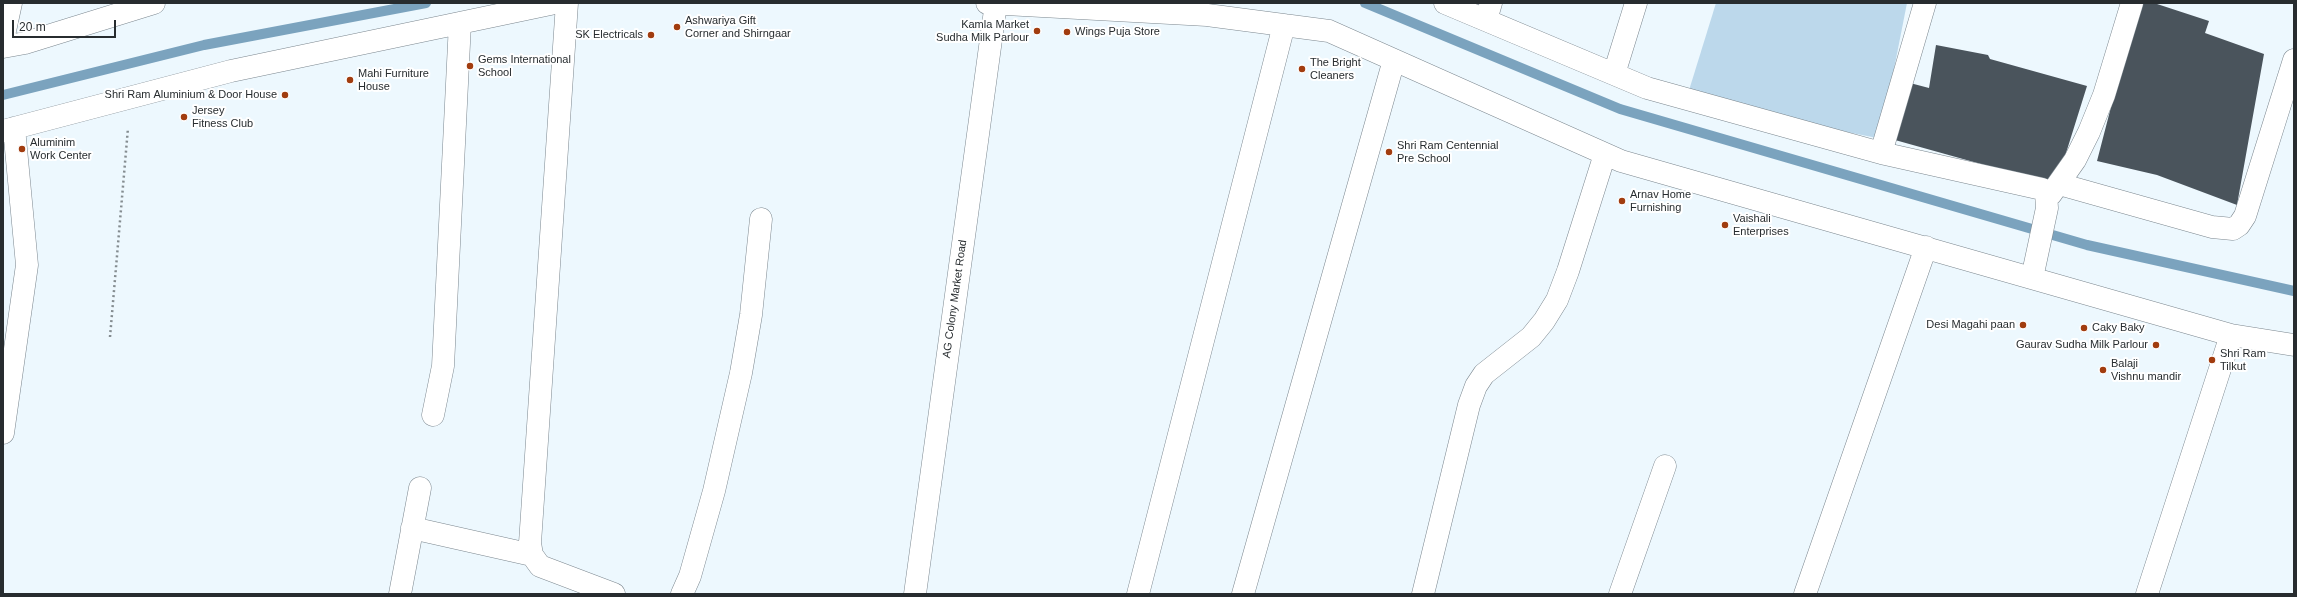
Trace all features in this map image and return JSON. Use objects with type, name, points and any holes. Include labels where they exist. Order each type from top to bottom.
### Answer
[{"type":"street","points":[[3,40],[11,3]]},
{"type":"street","points":[[3,48],[25,43],[154,3]]},
{"type":"street","points":[[3,433],[28,265],[9,130],[231,71],[555,3]]},
{"type":"street","points":[[567,3],[530,527],[532,555],[540,566],[614,594]]},
{"type":"street","points":[[987,3],[1207,15],[1329,31],[1621,160],[2231,334],[2294,345]]},
{"type":"street","name":"AG Colony Market Road","points":[[915,594],[996,3]]},
{"type":"street","points":[[1445,3],[1488,12],[1614,74],[1660,92],[1881,153],[2032,186],[2042,189],[2051,197],[2212,227],[2233,229],[2245,216],[2294,60]]},
{"type":"street","points":[[1614,74],[1636,3]]},
{"type":"street","points":[[1881,153],[1925,3]]},
{"type":"street","points":[[2032,278],[2051,197],[2075,160],[2089,132],[2104,95],[2132,3]]},
{"type":"street","points":[[434,415],[443,366],[460,23]]},
{"type":"street","points":[[1138,594],[1284,25]]},
{"type":"street","points":[[1243,594],[1394,60]]},
{"type":"street","points":[[1423,594],[1469,405],[1476,386],[1484,374],[1531,337],[1544,321],[1557,300],[1568,271],[1605,154]]},
{"type":"street","points":[[682,594],[690,576],[714,491],[741,373],[751,316],[761,219]]},
{"type":"street","points":[[1805,594],[1926,247]]},
{"type":"street","points":[[2147,594],[2231,334]]},
{"type":"street","points":[[1620,594],[1665,466]]},
{"type":"street","points":[[400,594],[420,488]]},
{"type":"street","points":[[412,528],[532,555]]},
{"type":"path","points":[[110,337],[131,97]]},
{"type":"shaded area","points":[[1716,3],[1907,3],[1894,69],[1877,138],[1686,100]]},
{"type":"building","points":[[2138,3],[2154,3],[2209,21],[2205,33],[2264,54],[2237,205],[2157,175],[2097,161]]},
{"type":"building","points":[[1936,45],[1988,55],[1990,59],[2087,86],[2056,185],[1895,140],[1910,83],[1929,88]]},
{"type":"waterway","points":[[3,95],[204,45],[426,3]]},
{"type":"waterway","points":[[1365,3],[1620,109],[2087,245],[2294,291]]},
{"type":"place","name":"Ashwariya Gift Corner and Shirngaar","points":[[677,27]]},
{"type":"place","name":"Kamla Market Sudha Milk Parlour","points":[[1037,31]]},
{"type":"place","name":"Wings Puja Store","points":[[1067,32]]},
{"type":"place","name":"SK Electricals","points":[[651,35]]},
{"type":"place","name":"Gems International School","points":[[470,66]]},
{"type":"place","name":"The Bright Cleaners","points":[[1302,69]]},
{"type":"place","name":"Mahi Furniture House","points":[[350,80]]},
{"type":"place","name":"Shri Ram Aluminium & Door House","points":[[285,95]]},
{"type":"place","name":"Jersey Fitness Club","points":[[184,117]]},
{"type":"place","name":"Aluminim Work Center","points":[[22,149]]},
{"type":"place","name":"Shri Ram Centennial Pre School","points":[[1389,152]]},
{"type":"place","name":"Arnav Home Furnishing","points":[[1622,201]]},
{"type":"place","name":"Vaishali Enterprises","points":[[1725,225]]},
{"type":"place","name":"Desi Magahi paan","points":[[2023,325]]},
{"type":"place","name":"Caky Baky","points":[[2084,328]]},
{"type":"place","name":"Gaurav Sudha Milk Parlour","points":[[2156,345]]},
{"type":"place","name":"Shri Ram Tilkut","points":[[2212,360]]},
{"type":"place","name":"Balaji Vishnu mandir","points":[[2103,370]]}]
